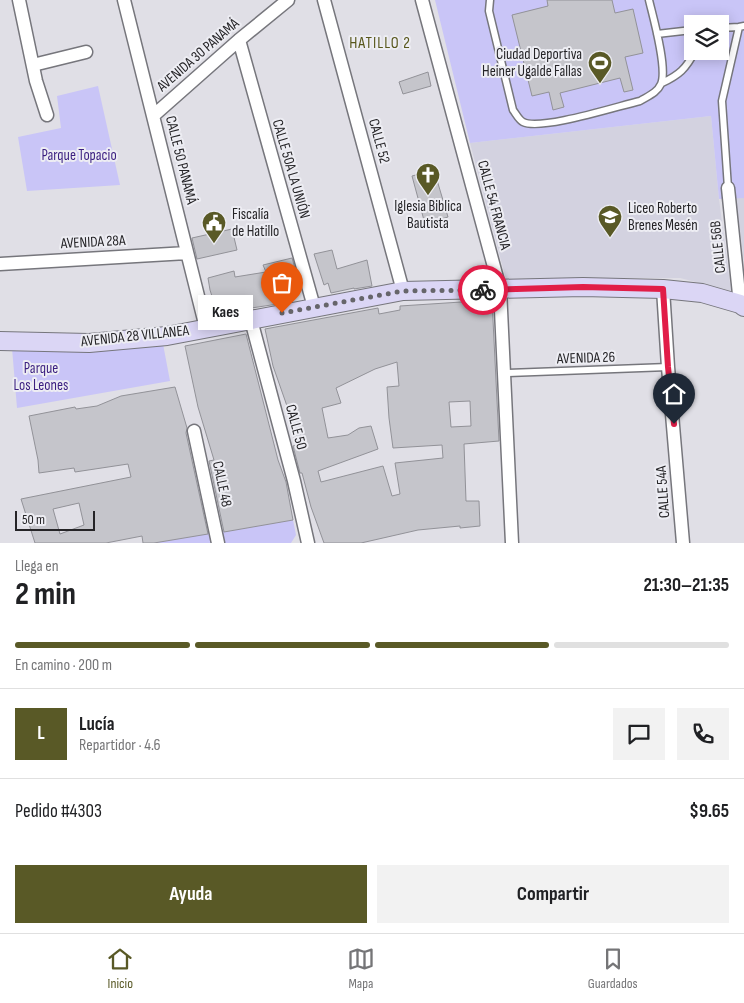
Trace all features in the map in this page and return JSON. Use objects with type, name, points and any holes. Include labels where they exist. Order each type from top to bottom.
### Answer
[{"type":"street","points":[[19,0],[36,81],[47,115]]},
{"type":"street","name":"CALLE 50 PANAMÁ","points":[[124,0],[206,328]]},
{"type":"street","name":"AVENIDA 30 PANAMÁ","points":[[153,116],[239,40],[288,0]]},
{"type":"street","name":"CALLE 52","points":[[324,0],[403,291]]},
{"type":"street","name":"CALLE 54 FRANCIA","points":[[422,0],[500,289],[512,543]]},
{"type":"street","name":"CALLE 50A LA UNIÓN","points":[[239,40],[314,307]]},
{"type":"street","points":[[33,65],[86,52]]},
{"type":"street","name":"CALLE 56B","points":[[728,188],[742,306]]},
{"type":"street","name":"AVENIDA 28A","points":[[0,264],[187,253]]},
{"type":"street","name":"AVENIDA 28 VILLANEA","points":[[0,341],[89,343],[167,336],[403,291],[583,287],[663,289],[702,292],[742,306]]},
{"type":"street","name":"CALLE 54A","points":[[663,289],[683,543]]},
{"type":"street","name":"CALLE 50","points":[[251,320],[294,481],[308,543]]},
{"type":"street","name":"CALLE 48","points":[[194,431],[218,543]]},
{"type":"lane","points":[[490,0],[489,11],[513,110],[522,122],[533,124],[551,122],[640,100],[654,94],[662,83],[677,75],[690,60]]},
{"type":"lane","points":[[649,0],[663,69],[662,83]]},
{"type":"lane","points":[[728,188],[722,101],[741,26]]},
{"type":"lane","points":[[657,34],[684,31]]},
{"type":"lane","name":"AVENIDA 26","points":[[505,373],[668,367]]},
{"type":"shaded area","name":"Liceo Roberto Brenes Mesén","points":[[711,116],[731,291],[680,278],[619,278],[507,283],[470,143]]},
{"type":"shaded area","points":[[736,198],[744,198],[744,262]]},
{"type":"green space","name":"Ciudad Deportiva Heiner Ugalde Fallas","points":[[435,0],[744,0],[744,198],[719,199],[711,116],[470,143]]},
{"type":"green space","name":"Parque Topacio","points":[[98,86],[120,185],[27,191],[18,137],[61,128],[57,96]]},
{"type":"green space","name":"Parque Los Leones","points":[[163,344],[170,381],[17,408],[12,348],[85,352]]},
{"type":"green space","points":[[293,520],[296,535],[291,543],[145,543]]},
{"type":"building","points":[[547,0],[612,0],[615,13],[633,9],[643,53],[625,57],[633,90],[624,92],[620,78],[560,93],[564,107],[553,110],[549,92],[532,96],[512,15],[548,6]]},
{"type":"building","points":[[428,72],[431,86],[403,94],[399,82]]},
{"type":"building","points":[[434,170],[448,217],[425,224],[412,176]]},
{"type":"building","name":"Fiscalía de Hatillo","points":[[232,229],[237,250],[197,259],[192,238]]},
{"type":"building","points":[[332,250],[337,269],[367,260],[372,286],[331,293],[328,283],[324,285],[314,254]]},
{"type":"building","points":[[292,258],[299,282],[288,284],[291,302],[220,313],[216,309],[208,278],[234,271],[235,277],[266,272],[263,265]]},
{"type":"building","points":[[492,300],[499,441],[464,444],[466,501],[479,501],[480,526],[418,530],[361,543],[324,543],[311,507],[302,473],[300,473],[293,446],[296,445],[287,406],[273,366],[265,329],[378,308],[379,314],[400,310],[400,306]],"holes":[[[397,362],[399,386],[387,387],[393,448],[442,445],[443,458],[395,463],[400,494],[392,496],[383,466],[321,482],[318,471],[378,449],[371,426],[359,428],[348,435],[328,438],[322,408],[341,403],[336,388],[375,369]],[[470,401],[471,426],[451,427],[449,402]]]},
{"type":"building","points":[[246,334],[278,460],[286,482],[293,520],[224,532],[209,461],[214,460],[198,407],[185,346]]},
{"type":"building","points":[[175,387],[187,428],[186,433],[208,534],[154,543],[143,543],[142,536],[106,543],[35,543],[21,499],[131,477],[128,464],[75,472],[74,468],[39,473],[29,416],[75,407],[76,409],[97,406],[121,396]],"holes":[[[79,503],[84,525],[60,534],[53,509]]]},
{"type":"way so far","points":[[282,313],[403,291],[483,290]]},
{"type":"place","name":"Ciudad Deportiva Heiner Ugalde Fallas","points":[[600,84]]},
{"type":"place","name":"Iglesia Biblica Bautista","points":[[428,196]]},
{"type":"place","name":"Liceo Roberto Brenes Mesén","points":[[610,238]]},
{"type":"place","name":"Fiscalía de Hatillo","points":[[214,244]]},
{"type":"place","name":"Kaes","points":[[282,313]]},
{"type":"district","name":"HATILLO 2","points":[[380,43]]},
{"type":"route","points":[[483,290],[583,287],[663,289],[674,424]]}]
